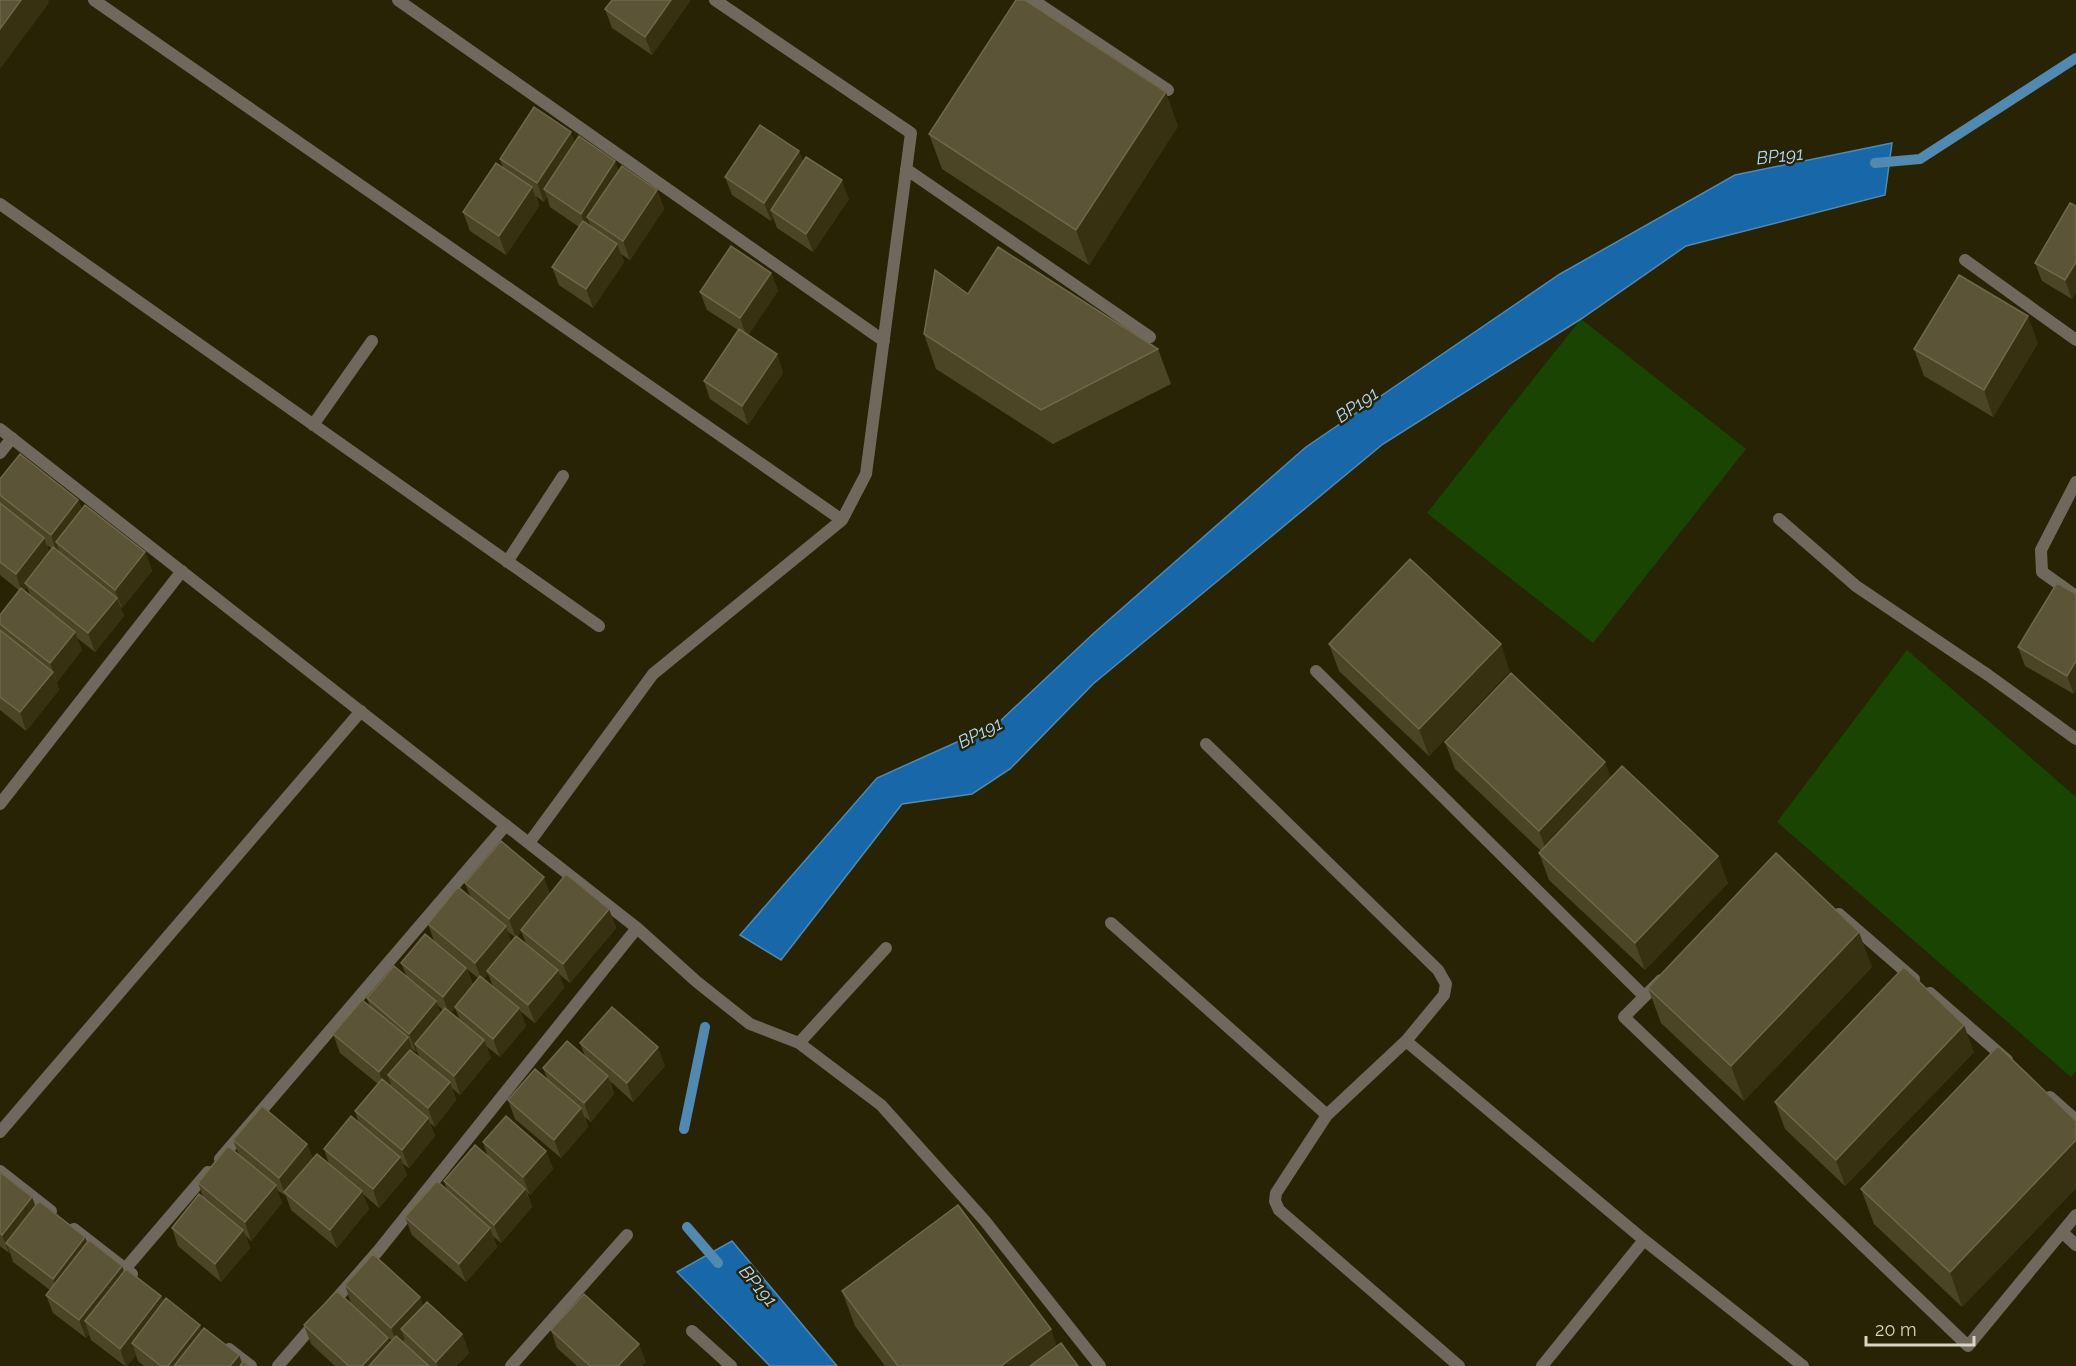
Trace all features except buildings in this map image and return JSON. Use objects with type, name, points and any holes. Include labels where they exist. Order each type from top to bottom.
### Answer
[{"type":"street","points":[[94,0],[842,520]]},
{"type":"street","points":[[398,0],[884,341]]},
{"type":"street","points":[[529,843],[653,674],[842,520],[866,474],[910,133],[715,0]]},
{"type":"street","points":[[1033,0],[1168,90]]},
{"type":"street","points":[[906,168],[1150,337]]},
{"type":"street","points":[[0,204],[599,626]]},
{"type":"street","points":[[1965,260],[2076,340]]},
{"type":"street","points":[[313,425],[372,340]]},
{"type":"street","points":[[0,429],[638,928],[697,982],[750,1024],[799,1043],[881,1105],[985,1221],[1100,1366]]},
{"type":"street","points":[[0,453],[12,438]]},
{"type":"street","points":[[507,561],[563,476]]},
{"type":"street","points":[[2076,482],[2041,550],[2042,572],[2076,596]]},
{"type":"street","points":[[1779,519],[1856,586],[1988,675],[2076,739]]},
{"type":"street","points":[[0,804],[182,571]]},
{"type":"street","points":[[1316,672],[1644,996]]},
{"type":"street","points":[[0,1132],[361,711]]},
{"type":"street","points":[[1206,744],[1438,970],[1446,984],[1444,995],[1406,1041],[1327,1115],[1276,1193],[1275,1201],[1279,1210],[1459,1366]]},
{"type":"street","points":[[125,1269],[506,825]]},
{"type":"street","points":[[1827,904],[2014,1066]]},
{"type":"street","points":[[1111,924],[1327,1115]]},
{"type":"street","points":[[278,1366],[378,1251],[638,928]]},
{"type":"street","points":[[799,1043],[886,948]]},
{"type":"street","points":[[1670,972],[1624,1017],[1968,1346],[2076,1215]]},
{"type":"street","points":[[1406,1041],[1644,1240],[1803,1366]]},
{"type":"street","points":[[2040,1089],[2076,1120]]},
{"type":"street","points":[[0,1172],[143,1283]]},
{"type":"street","points":[[2062,1232],[2076,1245]]},
{"type":"street","points":[[511,1366],[627,1235]]},
{"type":"street","points":[[1542,1366],[1644,1240]]},
{"type":"street","points":[[692,1331],[731,1366]]},
{"type":"street","points":[[215,1338],[251,1366]]},
{"type":"green space","points":[[1581,319],[1746,449],[1593,643],[1427,513]]},
{"type":"green space","points":[[1907,650],[2076,797],[2076,1071],[2071,1077],[1777,822]]},
{"type":"water","points":[[1892,143],[1885,195],[1686,246],[1581,319],[1383,444],[1093,684],[1010,769],[972,794],[902,804],[781,960],[740,935],[877,778],[997,724],[1094,633],[1306,447],[1560,274],[1735,175]]},
{"type":"water","points":[[732,1241],[837,1366],[770,1366],[677,1272]]},
{"type":"waterway","name":"BP191","points":[[1875,163],[1920,159],[2076,58]]},
{"type":"waterway","name":"BP191","points":[[684,1129],[705,1027]]},
{"type":"waterway","name":"BP191","points":[[687,1227],[718,1263]]}]
